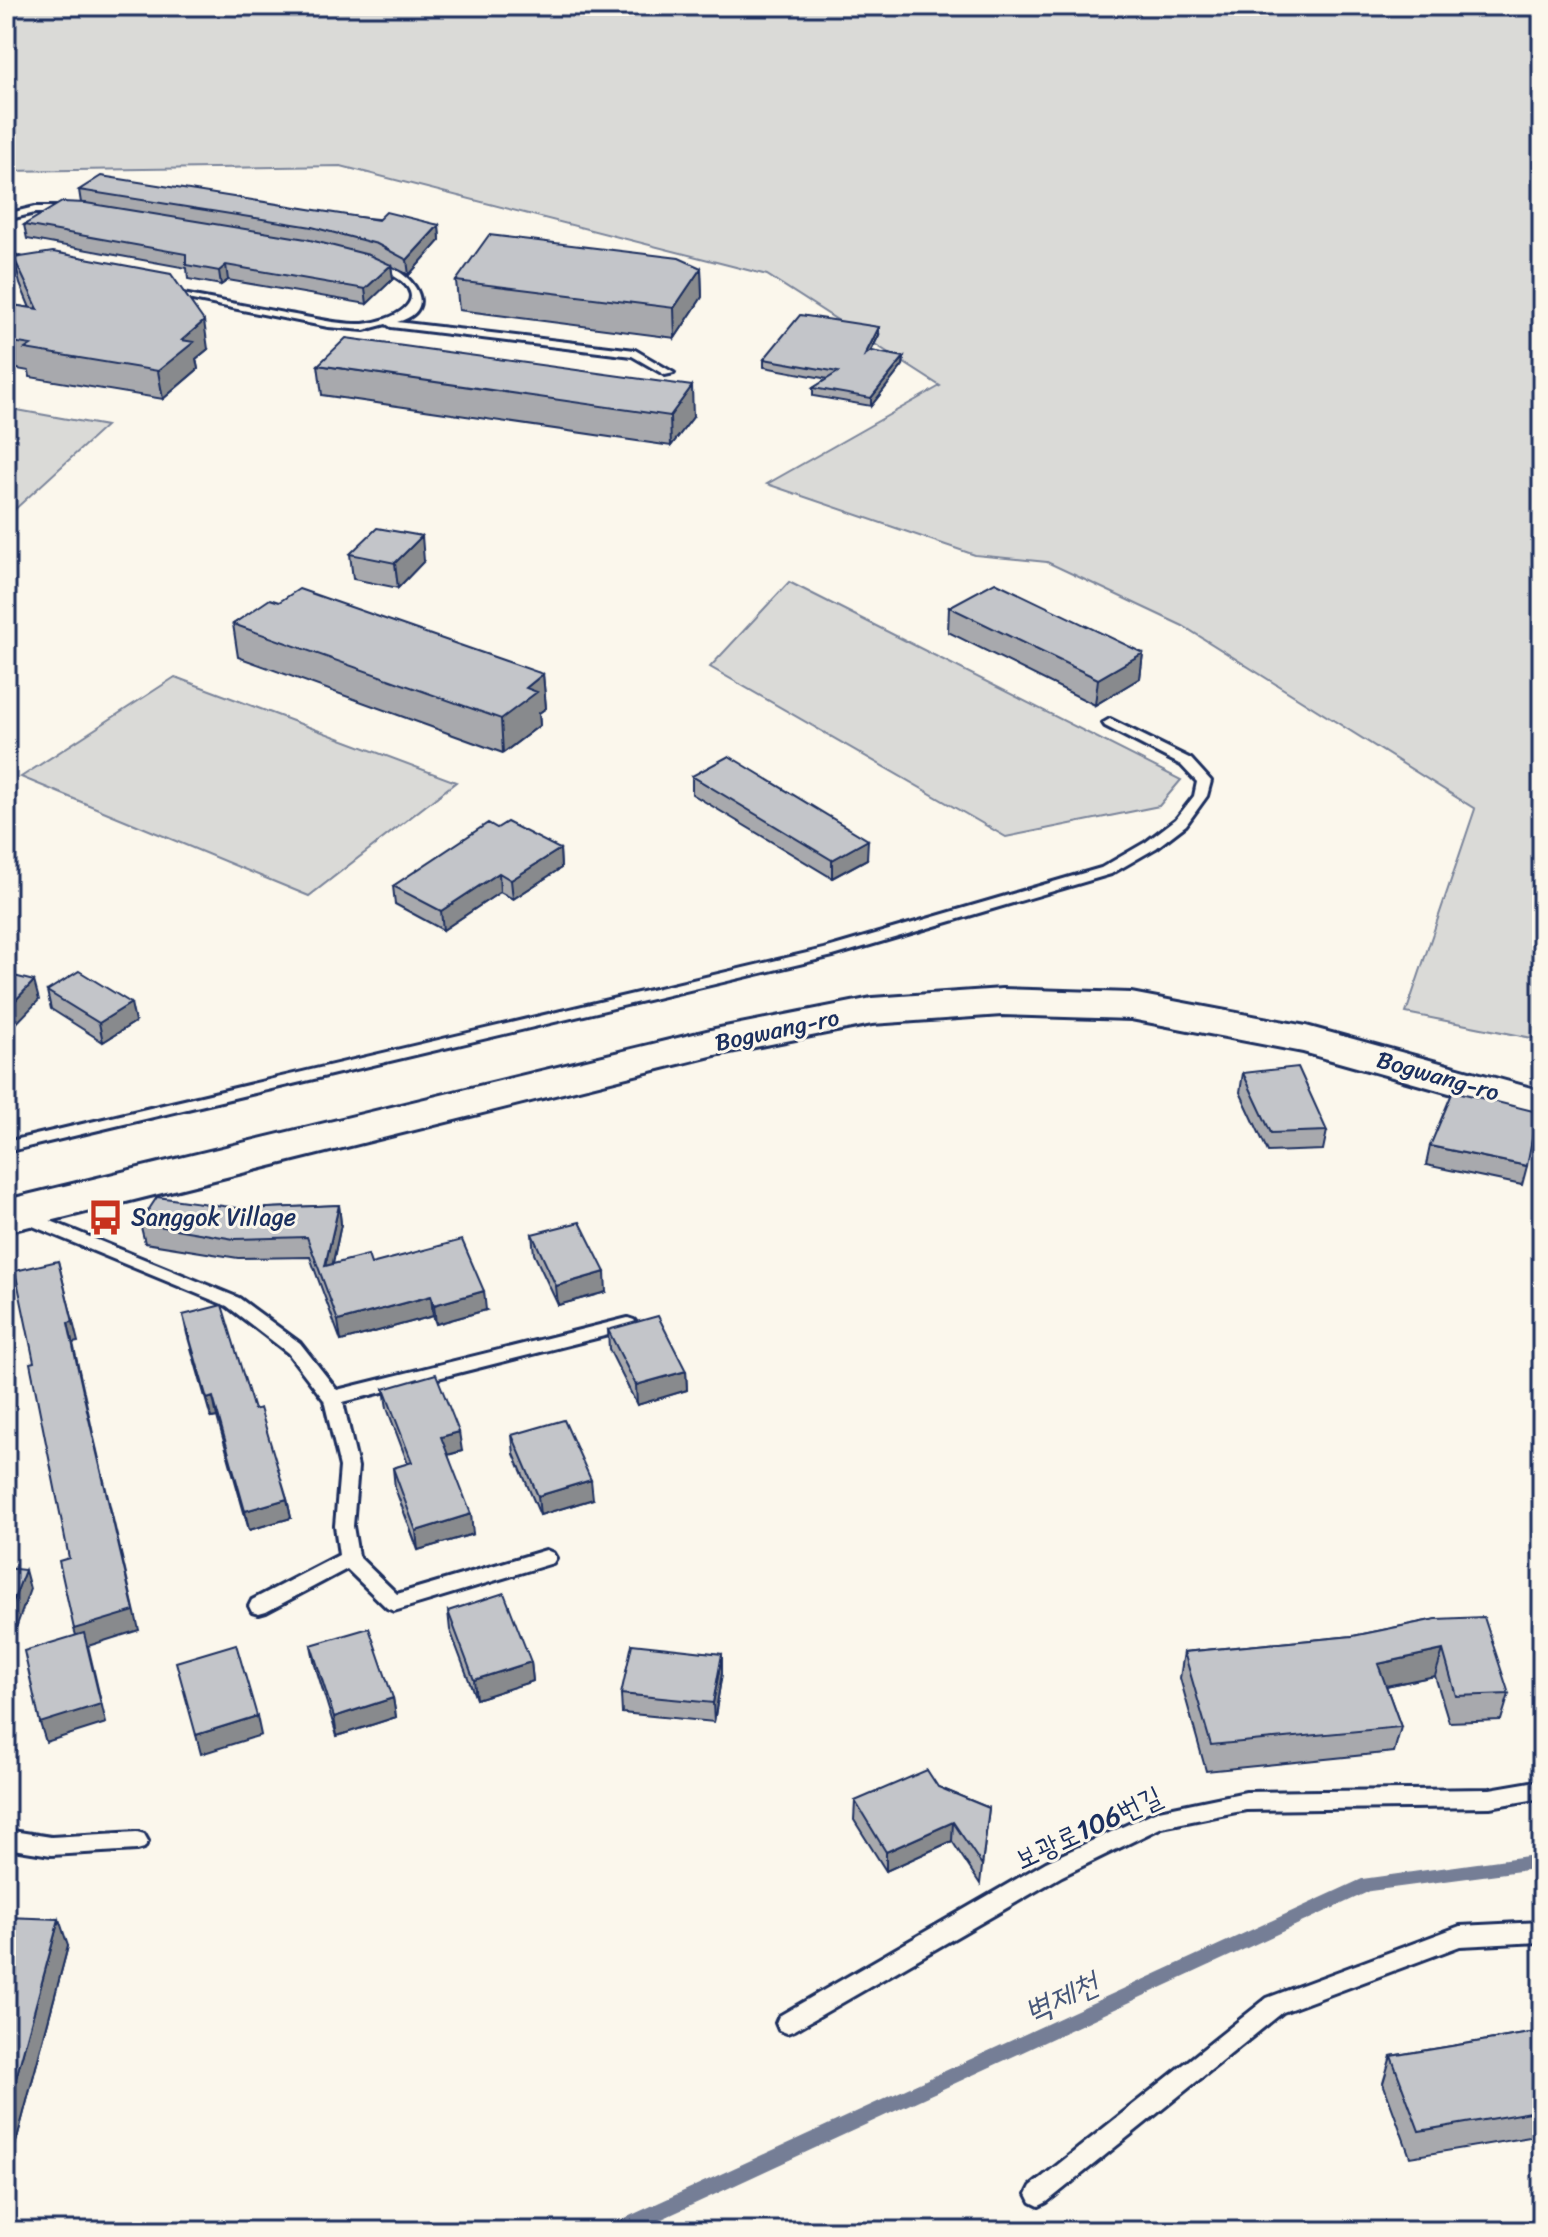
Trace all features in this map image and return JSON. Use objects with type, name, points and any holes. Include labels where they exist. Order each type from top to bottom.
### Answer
[{"type":"main road","name":"Bogwang-ro","points":[[12,1215],[715,1042],[872,1011],[1002,1002],[1131,1006],[1306,1039],[1542,1105]]},
{"type":"lane","points":[[6,217],[35,210],[87,212]]},
{"type":"lane","points":[[6,256],[50,271]]},
{"type":"lane","points":[[158,292],[328,324],[364,327],[403,317],[412,308],[415,299],[413,288],[398,274],[358,260]]},
{"type":"lane","points":[[386,323],[635,353],[669,373]]},
{"type":"lane","points":[[6,1147],[828,953],[1106,871],[1136,855],[1196,809],[1204,791],[1204,781],[1186,762],[1110,723]]},
{"type":"lane","name":"Bogwang-ro","points":[[12,1215],[233,1302],[294,1348],[333,1398],[349,1467],[344,1526],[349,1559]]},
{"type":"lane","points":[[333,1398],[628,1324]]},
{"type":"lane","points":[[259,1606],[349,1559],[394,1603],[546,1558]]},
{"type":"lane","name":"보광로106번길","points":[[787,2023],[1054,1869],[1159,1819],[1246,1801],[1490,1798],[1542,1789]]},
{"type":"lane","points":[[6,1839],[51,1846],[137,1841]]},
{"type":"lane","points":[[1039,2194],[1275,2005],[1460,1936],[1542,1932]]},
{"type":"shaded area","points":[[6,6],[1542,6],[1542,1040],[1406,1013],[1475,809],[1183,626],[1047,562],[975,555],[767,484],[940,386],[767,275],[341,166],[6,171]]},
{"type":"shaded area","points":[[6,408],[106,426],[12,512],[6,511]]},
{"type":"shaded area","points":[[789,582],[1181,780],[1159,806],[1006,837],[710,667]]},
{"type":"shaded area","points":[[175,677],[456,782],[309,896],[21,777]]},
{"type":"building","points":[[101,176],[378,220],[386,212],[439,225],[407,260],[377,244],[312,227],[79,190]]},
{"type":"building","points":[[62,202],[86,203],[306,239],[369,255],[391,265],[365,289],[226,265],[219,271],[186,265],[186,254],[24,225]]},
{"type":"building","points":[[489,235],[679,258],[701,268],[674,308],[456,281]]},
{"type":"building","points":[[53,252],[171,274],[204,321],[182,340],[194,342],[158,371],[25,349],[31,345],[6,341],[6,304],[38,309],[14,258]]},
{"type":"building","points":[[800,315],[879,327],[865,355],[871,351],[904,357],[871,398],[813,388],[838,372],[764,359]]},
{"type":"building","points":[[346,338],[692,386],[670,416],[318,365]]},
{"type":"building","points":[[377,528],[422,536],[395,563],[350,554]]},
{"type":"building","points":[[995,582],[1143,653],[1098,679],[949,607]]},
{"type":"building","points":[[299,589],[543,674],[526,688],[537,692],[501,719],[233,624],[270,599],[279,602]]},
{"type":"building","points":[[729,756],[868,840],[832,860],[692,776]]},
{"type":"building","points":[[507,822],[560,849],[511,880],[499,873],[441,911],[393,886],[488,823],[497,828]]},
{"type":"building","points":[[79,971],[131,1003],[99,1023],[47,991]]},
{"type":"building","points":[[6,974],[34,981],[6,1010]]},
{"type":"building","points":[[1298,1067],[1327,1131],[1271,1133],[1243,1073]]},
{"type":"building","points":[[1453,1091],[1537,1112],[1527,1166],[1430,1146]]},
{"type":"building","points":[[157,1197],[245,1209],[339,1205],[325,1266],[368,1255],[371,1264],[462,1240],[484,1291],[434,1305],[431,1296],[338,1321],[307,1237],[234,1239],[140,1223]]},
{"type":"building","points":[[580,1222],[605,1272],[556,1286],[532,1234]]},
{"type":"building","points":[[58,1261],[73,1322],[68,1323],[134,1611],[74,1629],[59,1561],[69,1558],[15,1271]]},
{"type":"building","points":[[222,1305],[254,1410],[260,1408],[287,1499],[245,1511],[213,1397],[207,1399],[183,1315]]},
{"type":"building","points":[[658,1316],[686,1371],[636,1385],[608,1330]]},
{"type":"building","points":[[436,1374],[459,1432],[441,1437],[471,1514],[416,1531],[393,1468],[412,1462],[384,1389]]},
{"type":"building","points":[[564,1420],[591,1480],[538,1496],[512,1435]]},
{"type":"building","points":[[6,1568],[25,1570],[6,1620]]},
{"type":"building","points":[[504,1593],[531,1662],[474,1680],[448,1611]]},
{"type":"building","points":[[1484,1617],[1509,1694],[1456,1696],[1443,1650],[1378,1664],[1401,1727],[1211,1745],[1184,1652],[1353,1636],[1436,1619]]},
{"type":"building","points":[[369,1628],[393,1698],[334,1717],[311,1645]]},
{"type":"building","points":[[84,1633],[101,1704],[40,1723],[24,1651]]},
{"type":"building","points":[[236,1644],[257,1716],[196,1735],[176,1662]]},
{"type":"building","points":[[632,1644],[722,1654],[713,1703],[621,1694]]},
{"type":"building","points":[[927,1770],[938,1787],[989,1808],[982,1865],[953,1822],[886,1852],[855,1801]]},
{"type":"building","points":[[6,1917],[59,1919],[6,2115]]},
{"type":"building","points":[[1542,2031],[1542,2110],[1419,2131],[1391,2056]]},
{"type":"waterway","name":"벽제천","points":[[616,2231],[1368,1884],[1542,1861]]},
{"type":"place","name":"Sanggok Village","points":[[105,1217]]}]
